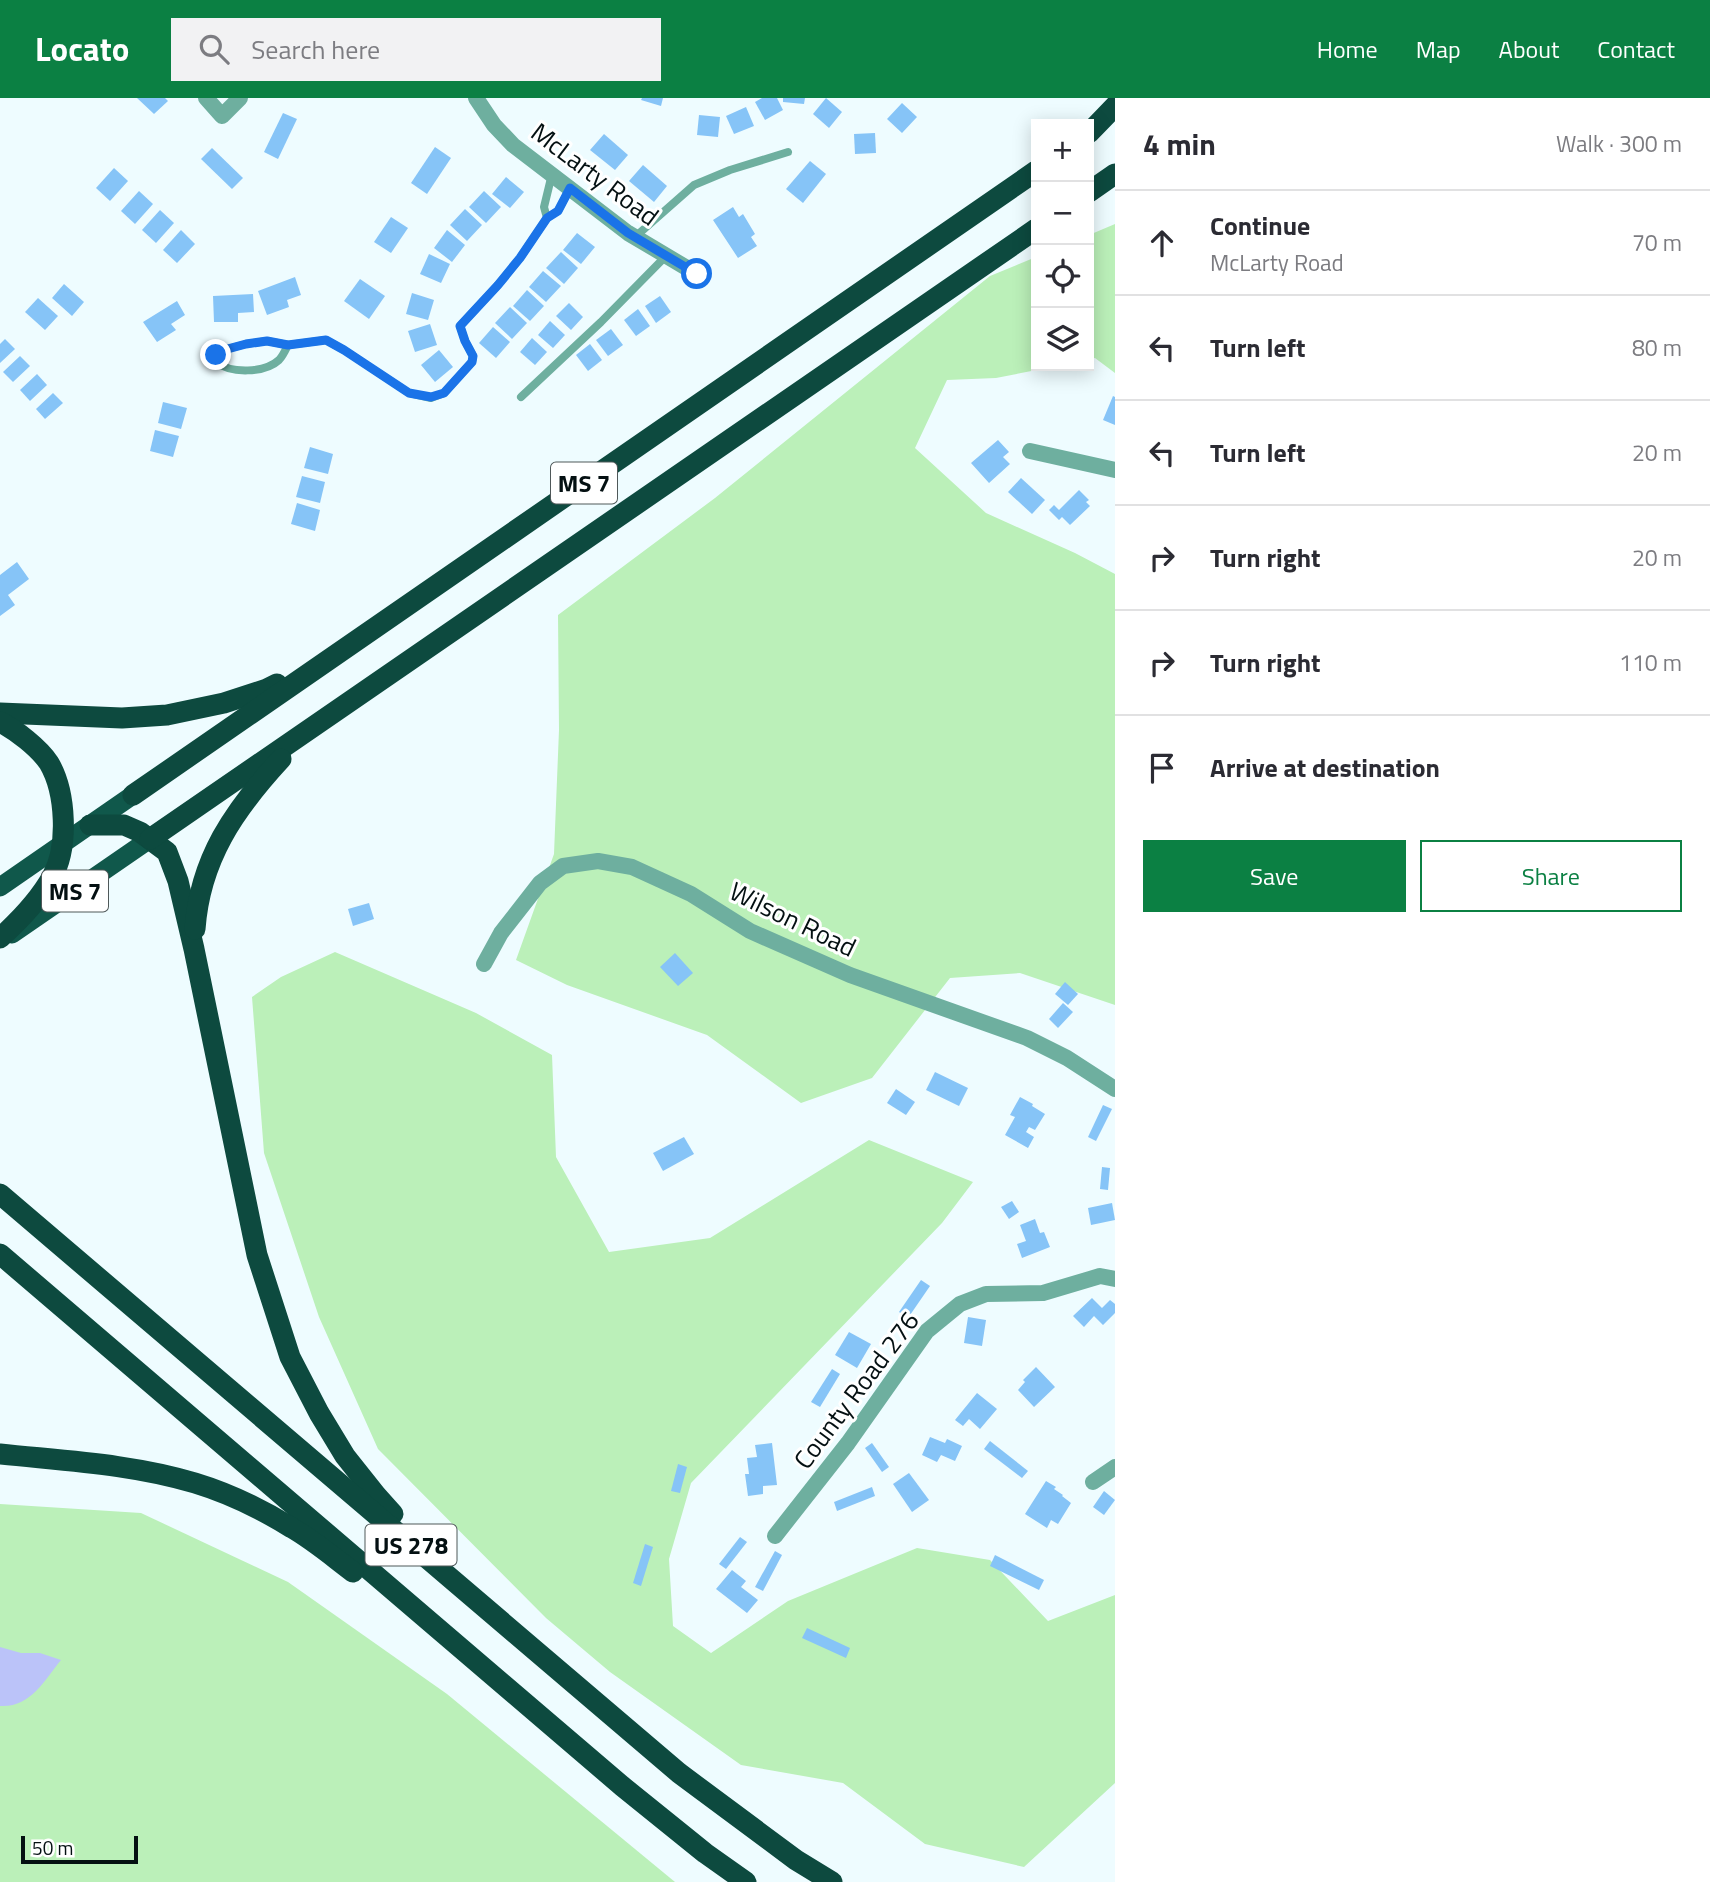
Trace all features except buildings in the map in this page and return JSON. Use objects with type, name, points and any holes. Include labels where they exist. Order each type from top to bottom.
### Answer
[{"type":"highway","points":[[1094,129],[1115,106]]},
{"type":"highway","points":[[1094,131],[1115,117]]},
{"type":"highway","name":"MS 7","points":[[0,887],[1031,174]]},
{"type":"highway","points":[[1094,189],[1115,174]]},
{"type":"highway","points":[[1094,200],[1115,188]]},
{"type":"highway","name":"MS 7","points":[[0,940],[1030,234]]},
{"type":"highway","points":[[0,713],[122,718],[167,715],[224,703],[267,689],[355,640]]},
{"type":"highway","points":[[0,722],[21,735],[48,762],[60,790],[63,813],[63,843],[54,875],[21,919],[0,940]]},
{"type":"highway","points":[[194,949],[203,880],[215,849],[236,814],[264,777],[306,731]]},
{"type":"highway","points":[[90,825],[124,825],[167,852],[178,881],[194,949],[257,1255],[290,1357],[318,1413],[345,1456],[376,1495],[459,1585]]},
{"type":"highway","name":"US 278","points":[[0,1194],[679,1773],[796,1860],[832,1882]]},
{"type":"highway","name":"US 278","points":[[0,1254],[632,1794],[746,1882]]},
{"type":"highway","points":[[0,1454],[115,1465],[198,1483],[241,1501],[293,1528],[434,1625]]},
{"type":"street","points":[[206,98],[222,116],[240,98]]},
{"type":"street","name":"McLarty Road","points":[[476,98],[494,125],[513,145],[635,237],[697,274]]},
{"type":"street","points":[[1030,451],[1115,470]]},
{"type":"street","name":"Wilson Road","points":[[484,964],[501,933],[540,883],[563,866],[598,861],[632,867],[691,894],[750,931],[838,969],[1027,1038],[1067,1058],[1115,1089]]},
{"type":"street","name":"County Road 276","points":[[775,1536],[848,1443],[927,1331],[960,1304],[986,1294],[1043,1293],[1100,1276],[1115,1279]]},
{"type":"street","points":[[1093,1482],[1115,1467]]},
{"type":"lane","points":[[635,237],[694,185],[730,170],[788,152]]},
{"type":"lane","points":[[547,218],[544,207],[552,174]]},
{"type":"lane","points":[[288,345],[279,360],[261,369],[240,371],[216,362],[216,355],[220,351],[246,344],[267,341],[288,345],[326,340],[409,393],[431,397],[444,393],[472,362],[473,356],[460,326],[506,276],[547,218],[558,211],[570,188]]},
{"type":"lane","points":[[522,397],[667,256]]},
{"type":"green space","points":[[1115,224],[1115,373],[1094,358],[1094,233]]},
{"type":"green space","points":[[1031,259],[1032,371],[996,378],[947,380],[915,448],[986,513],[1115,574],[1115,1005],[1020,973],[950,978],[872,1078],[801,1103],[707,1035],[567,985],[516,960],[554,854],[559,730],[558,615],[715,498],[990,276]]},
{"type":"green space","points":[[335,952],[476,1013],[552,1055],[556,1157],[609,1252],[710,1238],[869,1140],[973,1182],[942,1223],[691,1483],[669,1559],[673,1626],[711,1653],[788,1601],[917,1548],[990,1560],[1048,1621],[1115,1595],[1115,1783],[1024,1867],[925,1844],[843,1783],[741,1765],[610,1672],[546,1618],[378,1449],[319,1317],[264,1153],[252,997],[281,977]]},
{"type":"green space","points":[[0,1504],[141,1513],[288,1582],[447,1694],[675,1882],[0,1882]]},
{"type":"water","points":[[0,1647],[21,1653],[40,1653],[61,1660],[28,1698],[20,1703],[0,1706]]},
{"type":"route","points":[[216,355],[220,351],[267,341],[288,345],[326,340],[409,393],[431,397],[444,393],[472,362],[473,356],[460,326],[520,258],[547,218],[558,211],[570,188],[628,233],[697,274]]}]
